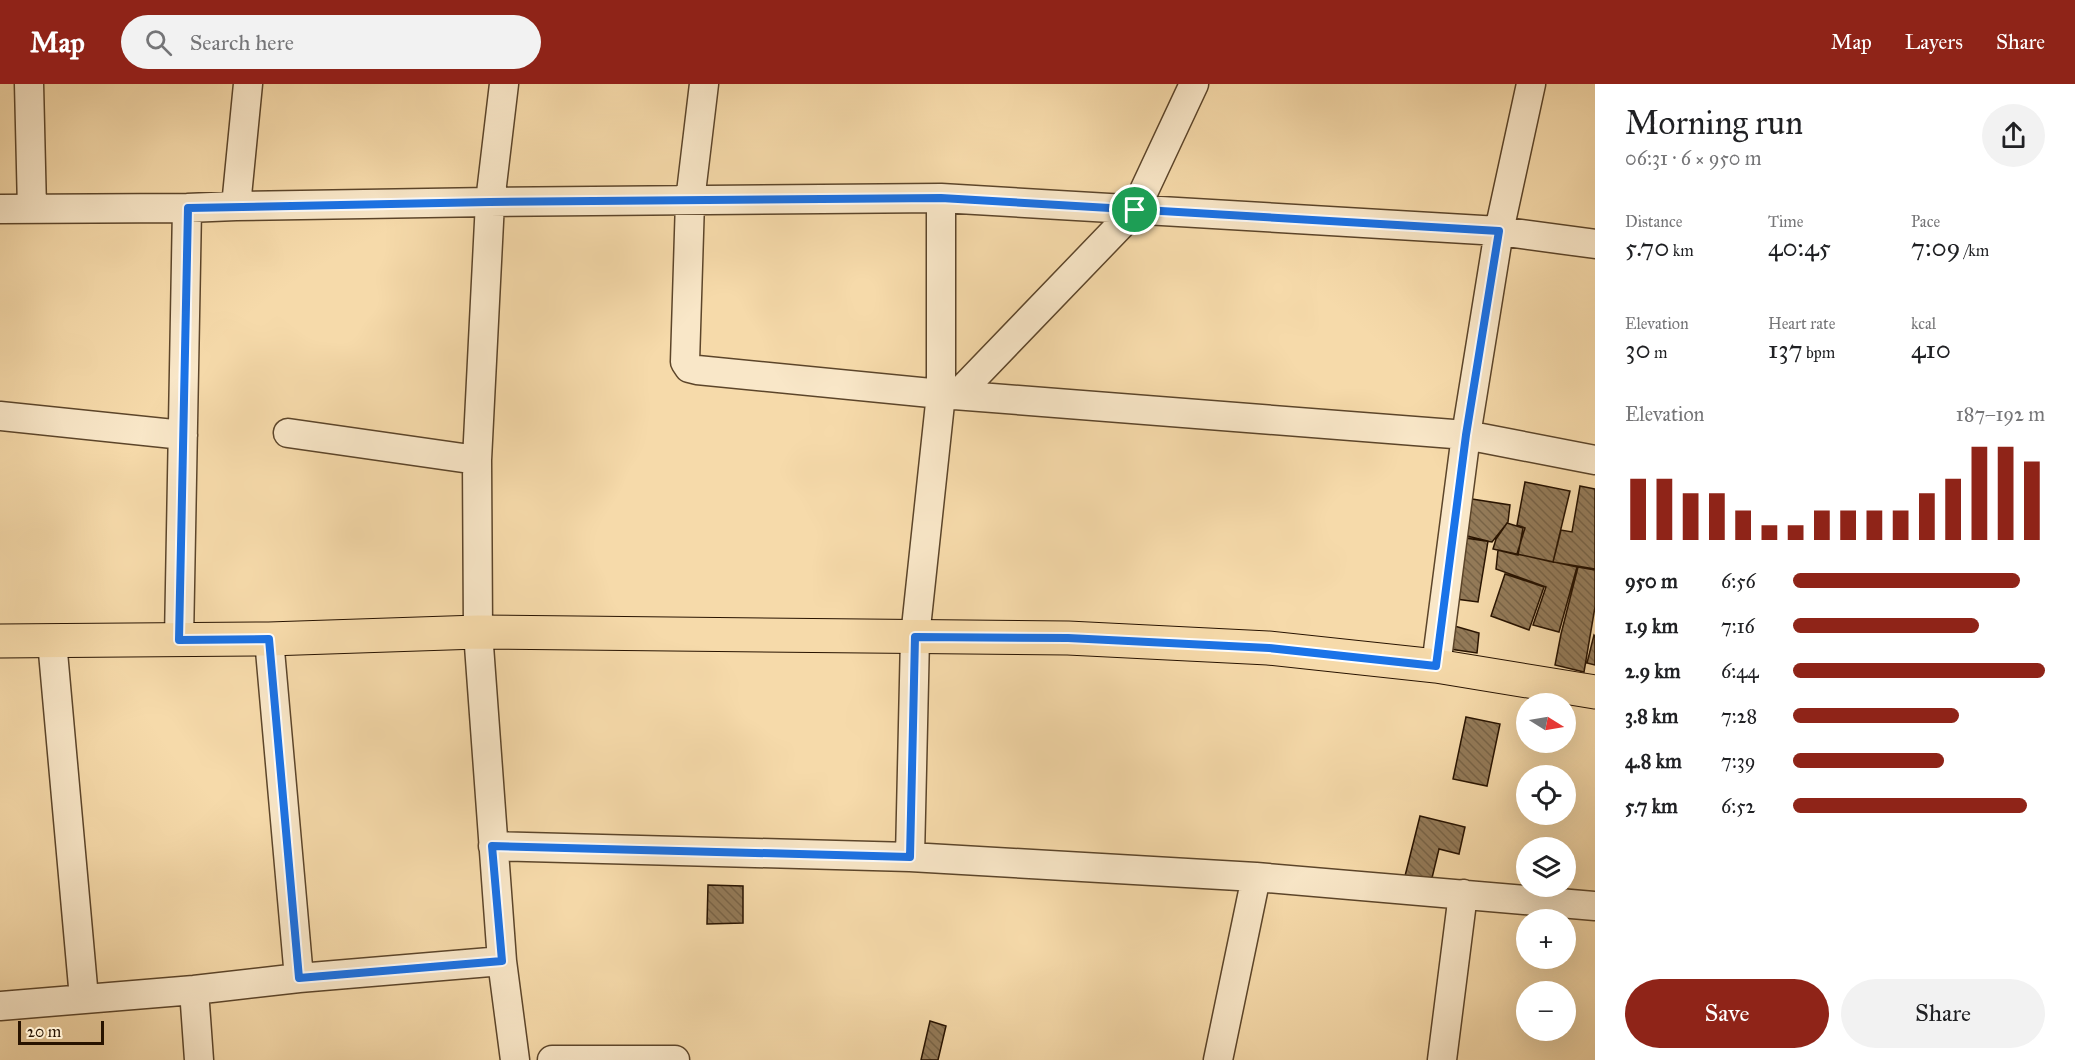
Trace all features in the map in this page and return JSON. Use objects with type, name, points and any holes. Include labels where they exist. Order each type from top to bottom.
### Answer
[{"type":"main road","points":[[0,641],[269,639],[478,632],[1068,638],[1269,648],[1436,666],[1595,692]]},
{"type":"street","points":[[29,84],[32,209]]},
{"type":"street","points":[[236,206],[248,84]]},
{"type":"street","points":[[504,84],[490,202],[477,460],[478,632],[492,846],[502,961],[515,1060]]},
{"type":"street","points":[[704,84],[690,201],[685,362],[689,368],[949,395],[1466,435],[1595,460]]},
{"type":"street","points":[[949,395],[1135,210],[1194,84]]},
{"type":"street","points":[[1436,666],[1466,435],[1499,231],[1530,84]]},
{"type":"street","points":[[0,209],[941,198],[1499,231],[1595,244]]},
{"type":"street","points":[[910,857],[915,637],[949,395],[941,198]]},
{"type":"street","points":[[179,640],[188,208]]},
{"type":"street","points":[[0,416],[183,435]]},
{"type":"street","points":[[288,433],[477,460]]},
{"type":"street","points":[[269,639],[299,978]]},
{"type":"street","points":[[52,641],[84,998]]},
{"type":"street","points":[[492,846],[910,857],[1256,877],[1595,906]]},
{"type":"street","points":[[1218,1060],[1256,877]]},
{"type":"street","points":[[1442,1060],[1463,894]]},
{"type":"street","points":[[0,1006],[502,961]]},
{"type":"street","points":[[194,990],[199,1060]]},
{"type":"street","points":[[552,1060],[675,1060]]},
{"type":"building","points":[[1525,482],[1570,491],[1553,562],[1517,554],[1525,528],[1517,525]]},
{"type":"building","points":[[1580,486],[1595,489],[1595,569],[1553,562],[1561,530],[1572,532]]},
{"type":"building","points":[[1472,499],[1510,505],[1508,522],[1492,542],[1466,538]]},
{"type":"building","points":[[1507,523],[1523,528],[1518,555],[1493,549],[1496,539]]},
{"type":"building","points":[[1467,536],[1488,541],[1478,602],[1456,599]]},
{"type":"building","points":[[1498,550],[1577,567],[1559,632],[1533,625],[1546,587],[1496,569]]},
{"type":"building","points":[[1578,567],[1595,570],[1595,607],[1584,672],[1555,665]]},
{"type":"building","points":[[1505,574],[1544,587],[1529,630],[1491,616]]},
{"type":"building","points":[[1451,625],[1479,633],[1477,653],[1450,649]]},
{"type":"building","points":[[1595,636],[1595,665],[1587,663]]},
{"type":"building","points":[[1466,717],[1500,724],[1487,786],[1453,779]]},
{"type":"building","points":[[1420,816],[1465,827],[1459,854],[1439,849],[1431,882],[1405,876]]},
{"type":"building","points":[[708,885],[743,886],[743,923],[707,924]]},
{"type":"building","points":[[930,1021],[946,1026],[938,1060],[921,1060]]},
{"type":"route","points":[[941,198],[1135,210],[1499,231],[1466,435],[1436,666],[1269,648],[1068,638],[915,637],[910,857],[492,846],[502,961],[299,978],[269,639],[179,640],[188,208],[490,202],[941,198]]}]
